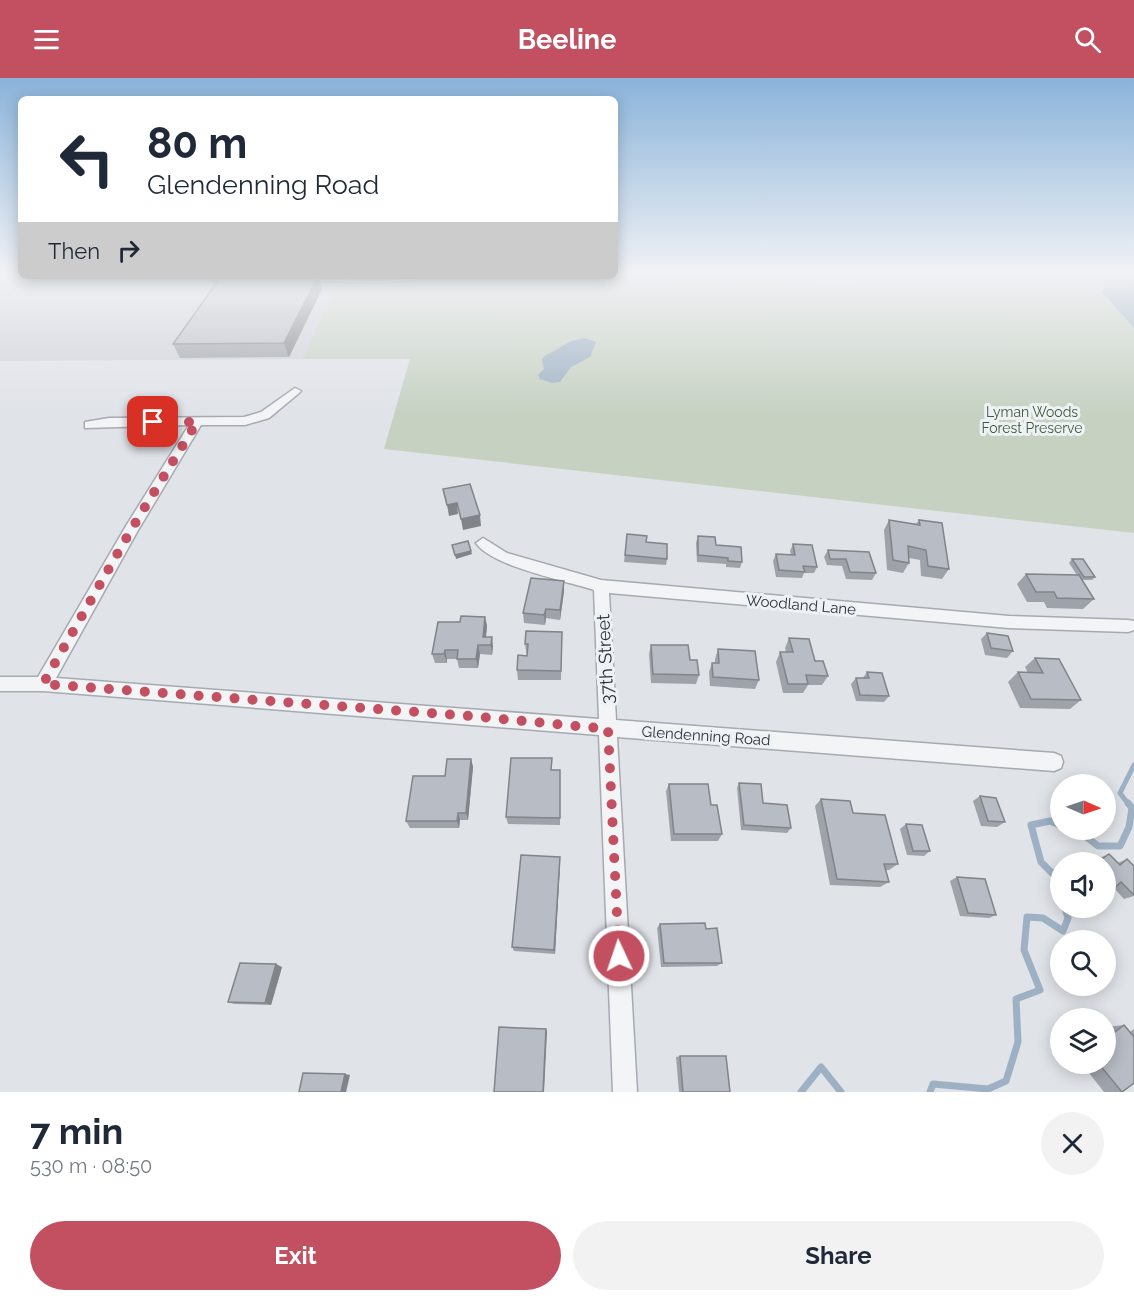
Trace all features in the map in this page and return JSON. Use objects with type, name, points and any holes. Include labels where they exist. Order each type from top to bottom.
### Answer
[{"type":"street","points":[[89,425],[108,422],[197,422],[256,418],[265,415],[295,391]]},
{"type":"street","points":[[43,684],[131,530],[197,422]]},
{"type":"street","name":"Woodland Lane","points":[[483,543],[502,557],[601,586],[1009,622],[1128,626]]},
{"type":"street","name":"37th Street","points":[[601,586],[625,1092]]},
{"type":"street","name":"Glendenning Road","points":[[0,684],[43,684],[1054,762]]},
{"type":"shaded area","points":[[0,320],[320,320],[302,359],[0,361]]},
{"type":"shaded area","points":[[639,320],[930,320],[955,355]]},
{"type":"green space","name":"Lyman Woods Forest Preserve","points":[[320,320],[1134,320],[1134,533],[384,449],[410,359],[302,359]]},
{"type":"water","points":[[1127,320],[1134,320],[1134,328]]},
{"type":"water","points":[[584,338],[596,342],[590,357],[571,367],[560,382],[552,383],[540,379],[538,375],[544,369],[542,359],[545,356],[571,341]]},
{"type":"building","points":[[190,320],[296,320],[284,343],[173,344]]},
{"type":"building","points":[[470,484],[480,515],[461,519],[457,503],[447,505],[443,489]]},
{"type":"building","points":[[889,520],[920,525],[919,520],[942,523],[949,569],[928,566],[926,550],[908,546],[909,563],[893,560]]},
{"type":"building","points":[[627,534],[647,536],[646,542],[667,544],[667,559],[625,555]]},
{"type":"building","points":[[698,536],[715,537],[716,545],[741,547],[742,562],[698,555]]},
{"type":"building","points":[[468,541],[471,551],[455,555],[452,545]]},
{"type":"building","points":[[793,544],[812,545],[817,567],[803,566],[805,572],[779,570],[776,554],[795,555]]},
{"type":"building","points":[[828,550],[869,552],[876,573],[850,572],[846,559],[830,559]]},
{"type":"building","points":[[1072,559],[1083,559],[1095,577],[1084,577]]},
{"type":"building","points":[[1026,574],[1079,575],[1094,599],[1057,598],[1054,592],[1036,592]]},
{"type":"building","points":[[531,578],[564,581],[560,610],[546,609],[544,615],[523,613]]},
{"type":"building","points":[[461,616],[485,617],[483,637],[492,637],[491,645],[478,645],[476,659],[457,659],[458,650],[445,650],[444,654],[432,654],[438,622],[460,622]]},
{"type":"building","points":[[526,631],[562,632],[561,671],[517,670],[518,655],[527,656]]},
{"type":"building","points":[[987,633],[1008,636],[1013,651],[991,648]]},
{"type":"building","points":[[789,638],[809,639],[815,661],[823,661],[828,676],[806,675],[808,684],[788,684],[780,652],[793,652]]},
{"type":"building","points":[[651,645],[688,645],[690,660],[697,660],[699,675],[653,674]]},
{"type":"building","points":[[718,649],[755,651],[759,680],[713,677],[712,663],[719,663]]},
{"type":"building","points":[[1035,658],[1059,659],[1081,700],[1031,699],[1018,672],[1043,673]]},
{"type":"building","points":[[867,672],[882,673],[889,696],[860,695],[856,678],[869,678]]},
{"type":"building","points":[[511,758],[552,758],[551,770],[560,770],[560,818],[506,817]]},
{"type":"building","points":[[447,759],[471,759],[466,813],[458,813],[457,821],[406,821],[413,776],[445,776]]},
{"type":"building","points":[[739,783],[761,784],[763,803],[787,805],[791,828],[744,825]]},
{"type":"building","points":[[669,784],[708,784],[711,805],[717,805],[722,834],[674,834]]},
{"type":"building","points":[[980,796],[996,798],[1005,822],[988,821]]},
{"type":"building","points":[[821,799],[850,801],[853,813],[885,815],[898,864],[884,864],[889,882],[837,879]]},
{"type":"building","points":[[906,824],[922,825],[930,851],[913,851]]},
{"type":"building","points":[[521,855],[560,857],[554,950],[512,947]]},
{"type":"building","points":[[1127,859],[1134,866],[1134,895],[1121,882],[1116,886],[1116,861],[1120,865]]},
{"type":"building","points":[[957,877],[985,879],[996,915],[968,913]]},
{"type":"building","points":[[705,923],[706,929],[717,928],[722,963],[664,963],[660,924]]},
{"type":"building","points":[[240,963],[276,964],[265,1003],[228,1002]]},
{"type":"building","points":[[1124,1025],[1134,1037],[1134,1083],[1122,1092],[1107,1074],[1116,1074],[1116,1031]]},
{"type":"building","points":[[499,1027],[546,1029],[543,1092],[494,1092]]},
{"type":"building","points":[[680,1056],[726,1056],[730,1092],[683,1092]]},
{"type":"building","points":[[303,1073],[345,1074],[341,1092],[299,1092]]},
{"type":"waterway","points":[[1129,805],[1120,793],[1134,765]]},
{"type":"waterway","points":[[1090,840],[1098,846],[1120,846],[1129,827],[1132,808],[1128,803]]},
{"type":"waterway","points":[[1050,821],[1031,825],[1041,862],[1050,871]]},
{"type":"waterway","points":[[930,1092],[933,1084],[988,1089],[1006,1081],[1018,1042],[1016,999],[1040,990],[1024,950],[1027,917],[1043,918],[1063,931],[1068,918]]},
{"type":"waterway","points":[[801,1092],[821,1067],[841,1092]]},
{"type":"route","points":[[153,422],[197,422],[131,530],[43,684],[470,716],[608,729],[619,956]]}]
